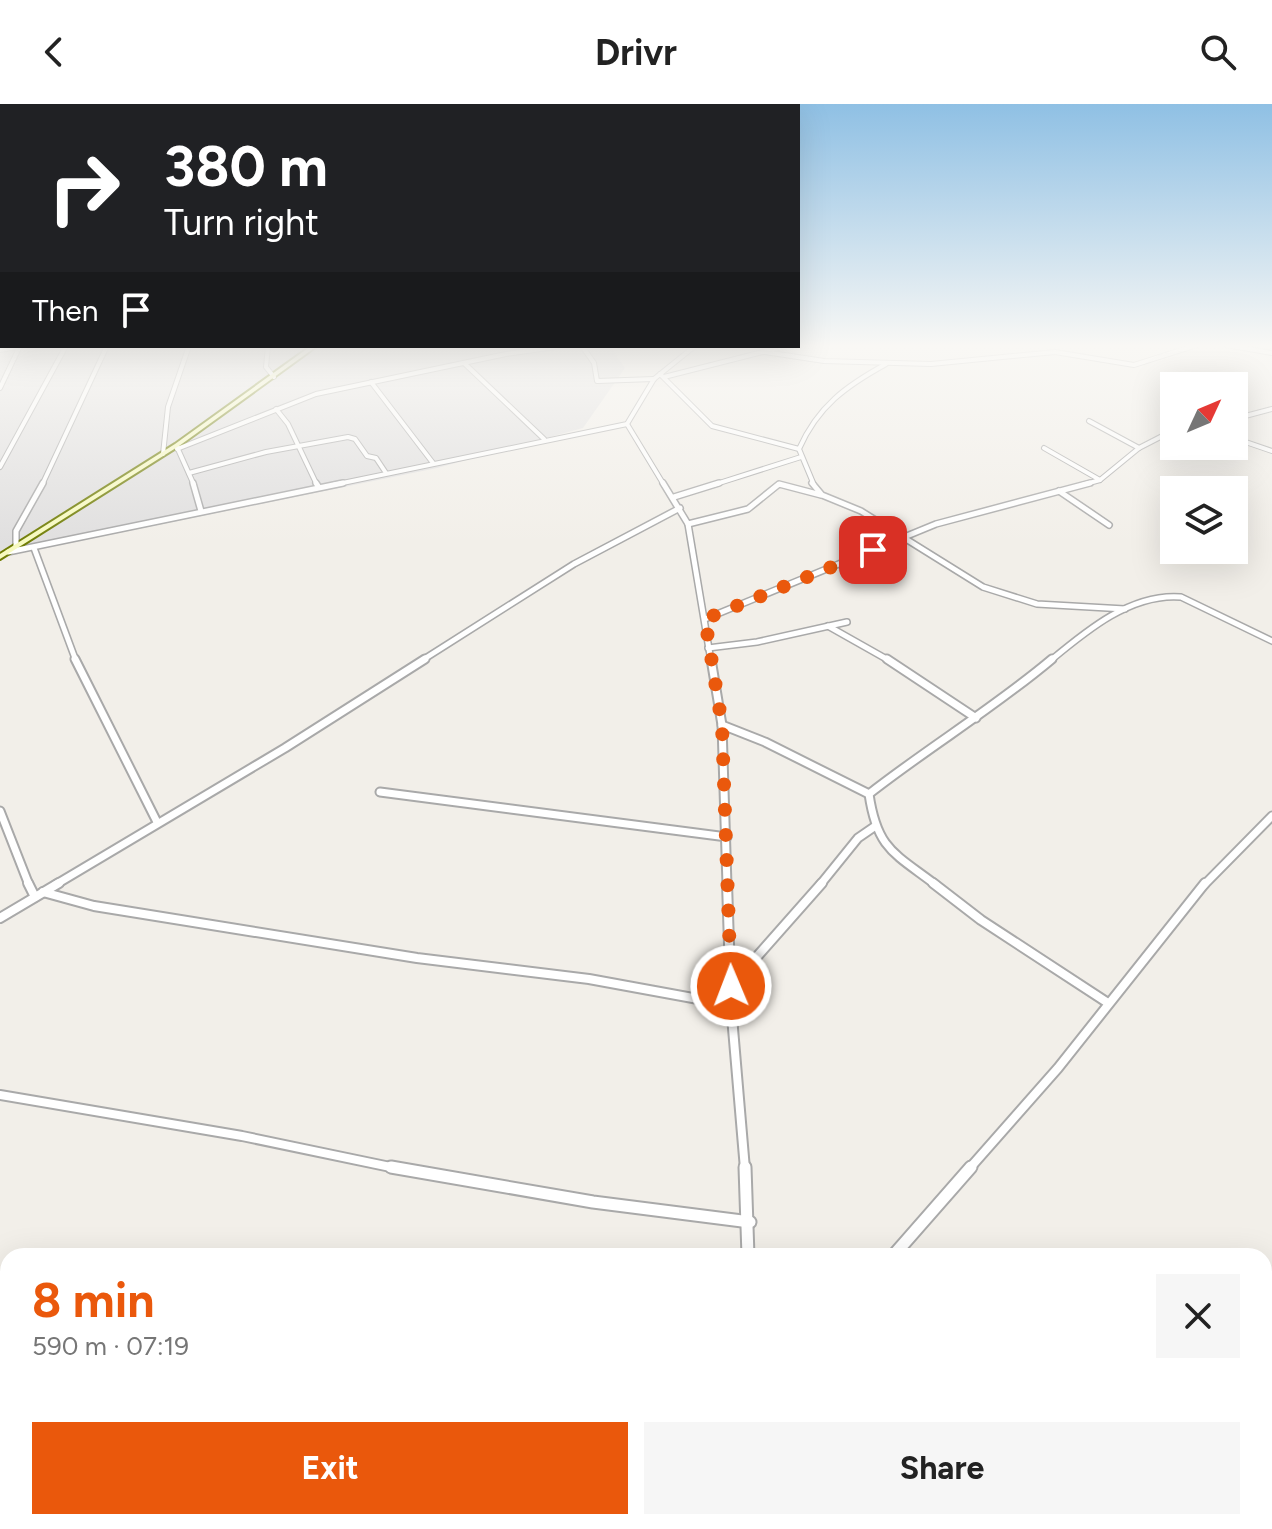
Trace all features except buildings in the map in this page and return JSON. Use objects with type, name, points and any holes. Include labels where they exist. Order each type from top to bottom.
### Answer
[{"type":"street","points":[[0,467],[30,412]]},
{"type":"street","points":[[16,547],[16,531],[55,461],[77,412]]},
{"type":"street","points":[[163,454],[168,412]]},
{"type":"street","points":[[177,447],[226,412]]},
{"type":"street","points":[[0,557],[163,454],[269,412]]},
{"type":"street","points":[[278,412],[300,446],[318,486]]},
{"type":"street","points":[[394,412],[433,463]]},
{"type":"street","points":[[515,412],[544,439]]},
{"type":"street","points":[[8,552],[627,424],[634,412]]},
{"type":"street","points":[[698,412],[712,426],[799,449]]},
{"type":"street","points":[[817,412],[807,425],[799,449],[811,481],[822,495]]},
{"type":"street","points":[[1089,421],[1139,448]]},
{"type":"street","points":[[627,424],[688,524],[722,725],[731,1005],[750,1222],[748,1248]]},
{"type":"street","points":[[189,473],[300,446],[352,437],[365,455],[376,458],[386,473]]},
{"type":"street","points":[[705,619],[959,517],[1100,480],[1139,448],[1160,437]]},
{"type":"street","points":[[1248,443],[1272,451]]},
{"type":"street","points":[[177,447],[201,511]]},
{"type":"street","points":[[1044,448],[1100,480]]},
{"type":"street","points":[[674,497],[801,457]]},
{"type":"street","points":[[688,524],[748,509],[779,484],[822,495],[861,511],[983,587],[1009,597],[1061,607],[1126,609]]},
{"type":"street","points":[[1059,491],[1109,525]]},
{"type":"street","points":[[0,918],[273,755],[574,564],[680,508]]},
{"type":"street","points":[[34,548],[44,584],[92,694],[157,822]]},
{"type":"street","points":[[869,794],[915,758],[1053,662],[1079,635],[1126,609],[1167,596],[1181,597],[1272,641]]},
{"type":"street","points":[[708,648],[757,642],[847,622]]},
{"type":"street","points":[[828,626],[911,673],[976,718]]},
{"type":"street","points":[[722,725],[765,742],[869,794]]},
{"type":"street","points":[[380,792],[727,837]]},
{"type":"street","points":[[869,794],[874,827],[890,850],[917,873],[1108,1003]]},
{"type":"street","points":[[0,811],[16,859],[39,895],[417,958],[589,979],[731,1005]]},
{"type":"street","points":[[900,1248],[1058,1068],[1213,874],[1272,816]]},
{"type":"street","points":[[731,986],[791,921],[840,858],[858,838],[874,827]]},
{"type":"street","points":[[0,1095],[242,1136],[404,1170],[593,1202],[750,1222]]},
{"type":"shaded area","points":[[0,412],[595,412],[583,428],[437,468],[0,557]]},
{"type":"route","points":[[731,986],[722,725],[705,619],[873,550]]}]
